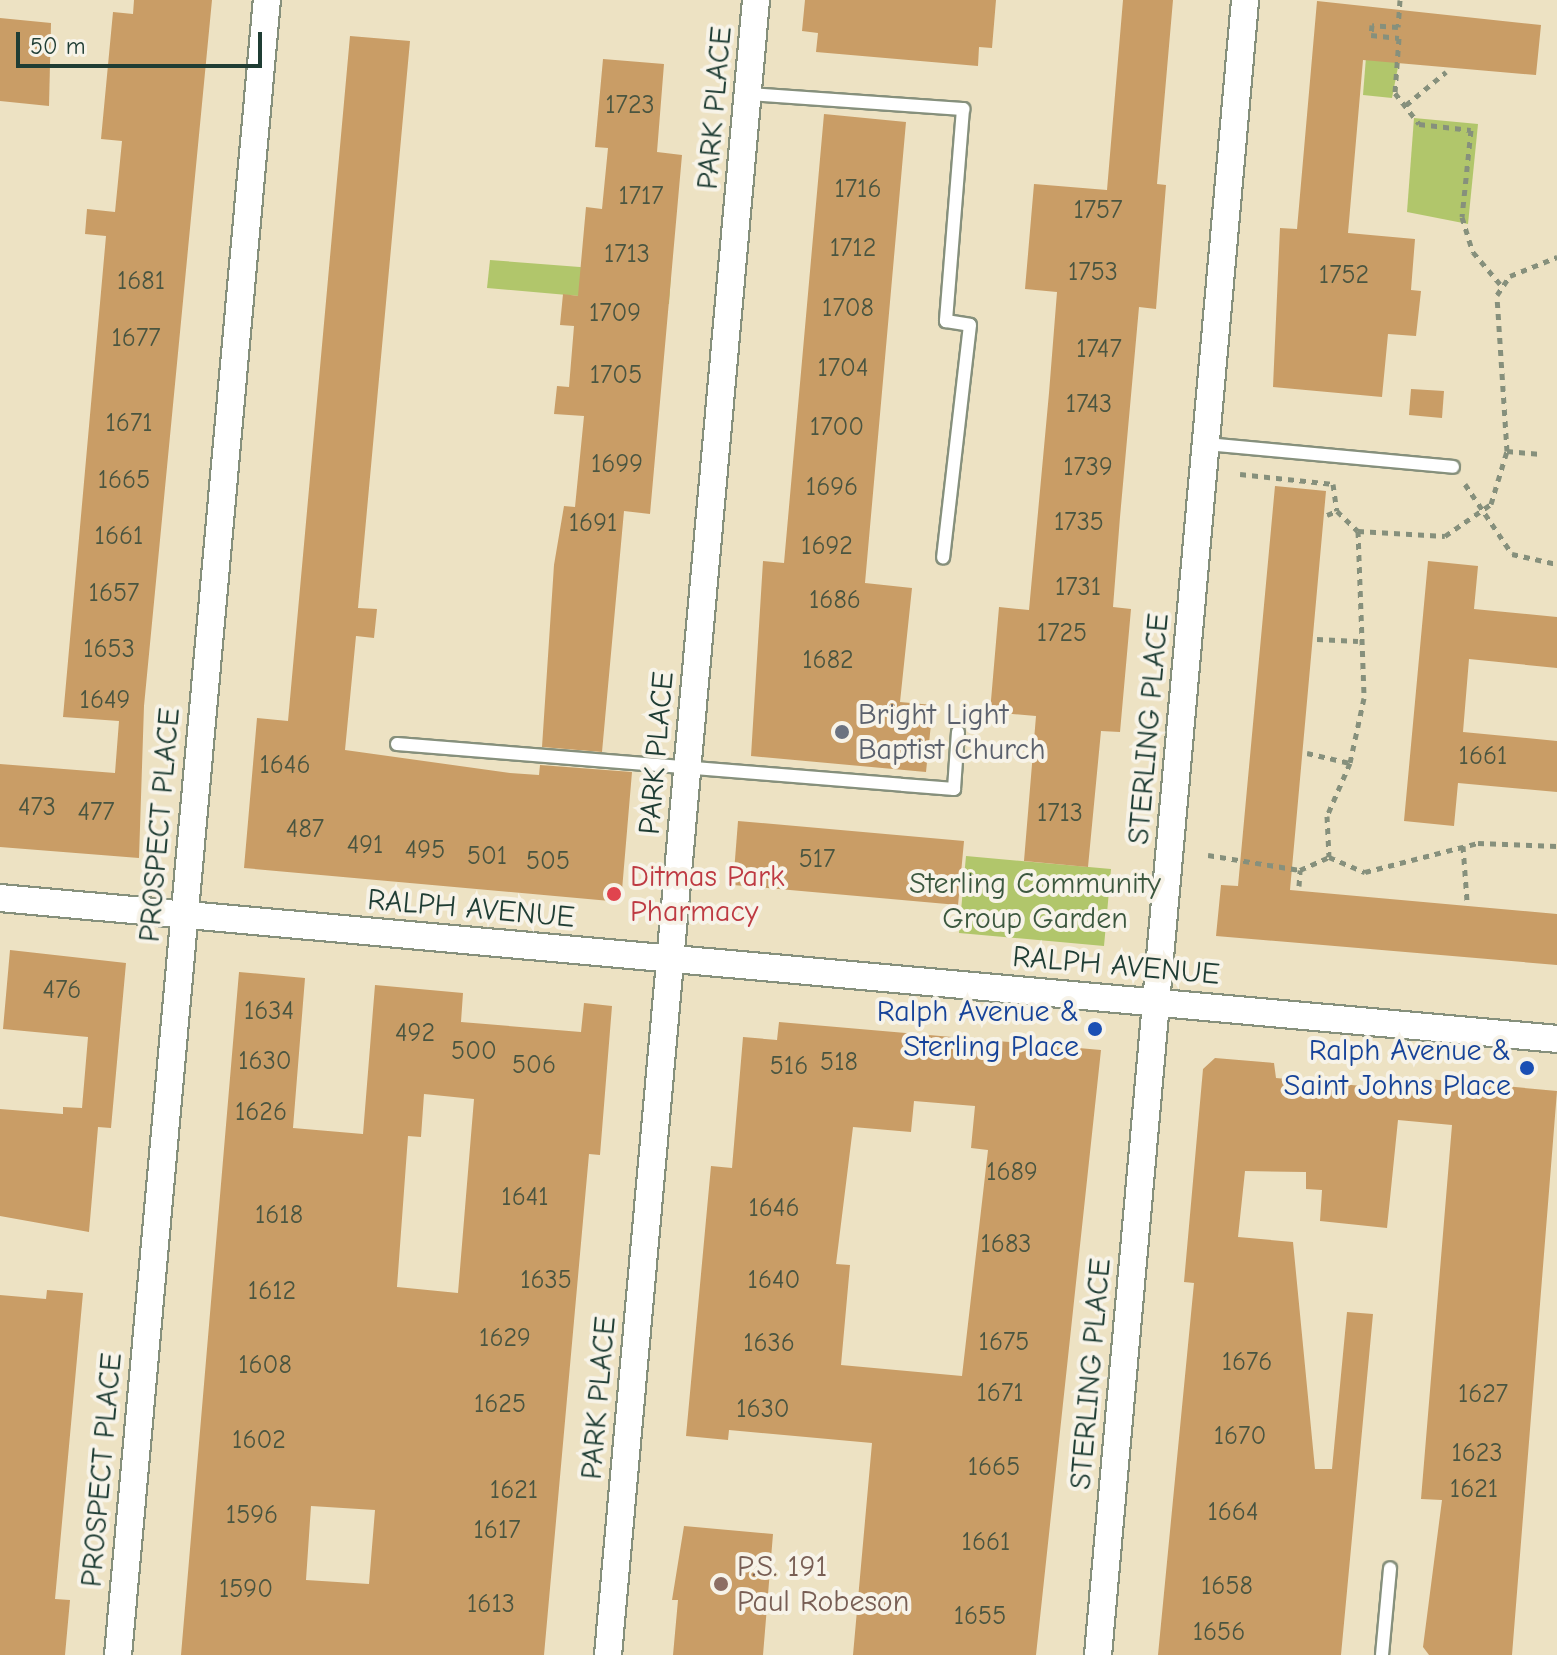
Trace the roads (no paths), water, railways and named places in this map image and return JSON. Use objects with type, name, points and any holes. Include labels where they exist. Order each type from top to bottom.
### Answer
[{"type":"street","name":"PROSPECT PLACE","points":[[118,1655],[267,0]]},
{"type":"street","name":"PARK PLACE","points":[[608,1655],[756,0]]},
{"type":"street","name":"STERLING PLACE","points":[[1098,1655],[1245,0]]},
{"type":"street","name":"RALPH AVENUE","points":[[0,898],[1557,1039]]},
{"type":"lane","points":[[748,94],[963,109],[946,321],[970,325],[943,557]]},
{"type":"lane","points":[[1207,444],[1453,467]]},
{"type":"lane","points":[[397,744],[688,765],[954,789],[958,732]]},
{"type":"lane","points":[[1382,1655],[1390,1568]]},
{"type":"place","name":"Bright Light Baptist Church","points":[[842,732]]},
{"type":"place","name":"Ditmas Park Pharmacy","points":[[614,894]]},
{"type":"place","name":"Ralph Avenue & Sterling Place","points":[[1095,1029]]},
{"type":"place","name":"Ralph Avenue & Saint Johns Place","points":[[1527,1068]]},
{"type":"place","name":"P.S. 191 Paul Robeson","points":[[721,1584]]},
{"type":"park label","name":"Sterling Community Group Garden","points":[[1035,901]]}]
